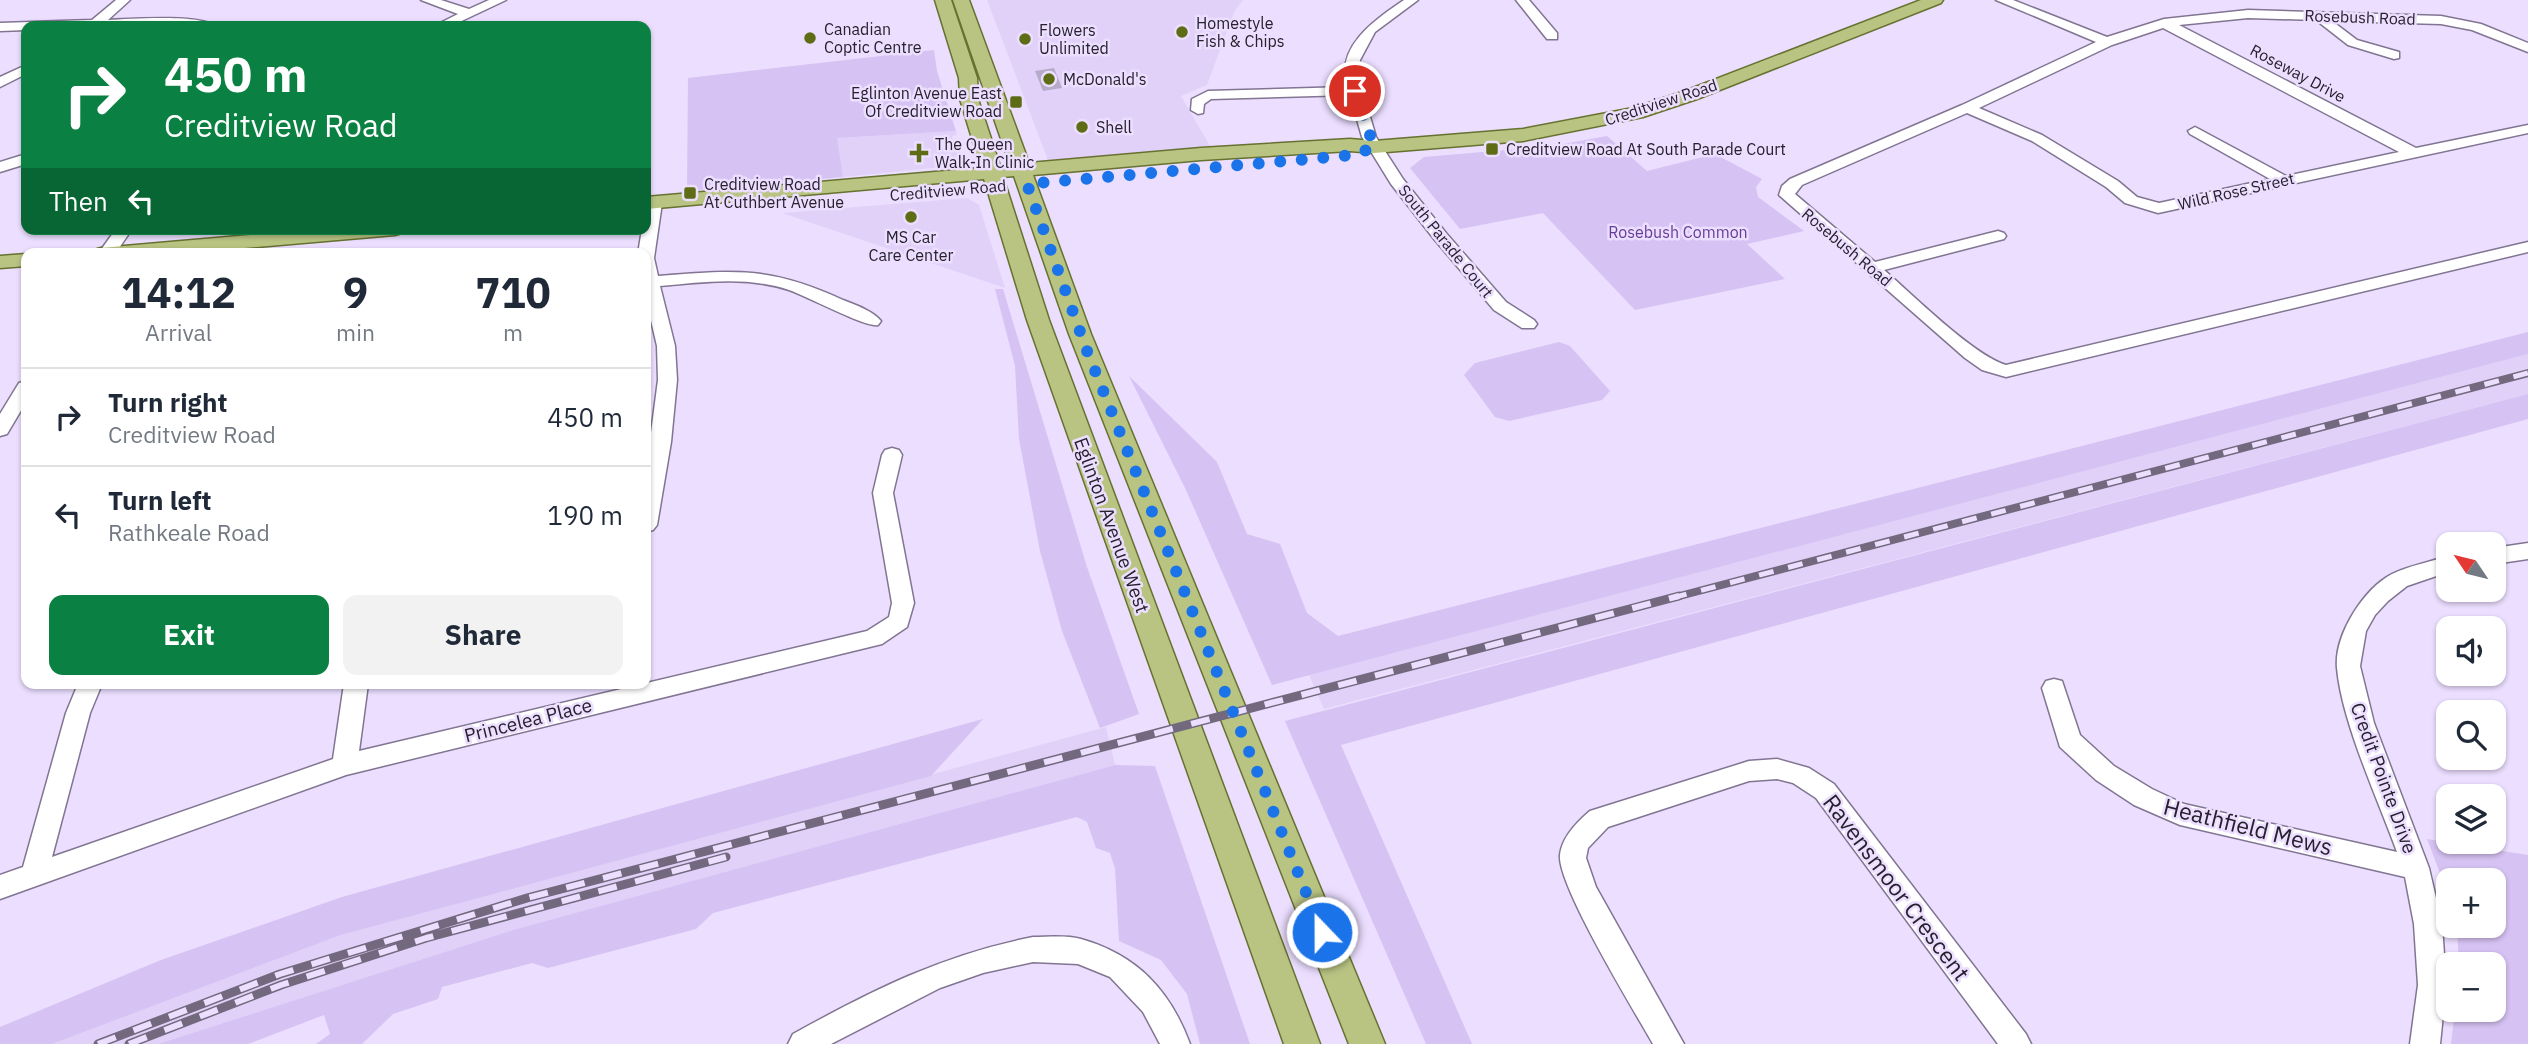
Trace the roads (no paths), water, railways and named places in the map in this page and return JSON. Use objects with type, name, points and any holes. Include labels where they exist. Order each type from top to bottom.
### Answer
[{"type":"main road","name":"Eglinton Avenue West","points":[[943,0],[968,78],[968,99],[1061,386],[1302,1044]]},
{"type":"main road","name":"Eglinton Avenue West","points":[[961,0],[1085,346],[1367,1044]]},
{"type":"main road","name":"Creditview Road","points":[[651,209],[1024,177],[1354,155],[1374,147],[1523,135],[1637,114],[1935,0]]},
{"type":"main road","points":[[859,184],[882,177],[941,172],[960,166],[975,155],[967,129],[977,124]]},
{"type":"main road","name":"Creditview Road","points":[[651,209],[859,184],[993,180]]},
{"type":"main road","points":[[175,248],[325,235]]},
{"type":"main road","points":[[0,262],[21,260]]},
{"type":"street","points":[[99,21],[124,0]]},
{"type":"street","points":[[427,0],[470,13]]},
{"type":"street","points":[[452,21],[500,0]]},
{"type":"street","name":"South Parade Court","points":[[1412,0],[1370,30],[1353,60],[1355,91],[1374,147],[1417,207],[1500,306],[1528,324]]},
{"type":"street","points":[[1522,0],[1552,36]]},
{"type":"street","points":[[2002,0],[2107,42]]},
{"type":"street","points":[[2333,0],[2352,16]]},
{"type":"street","name":"Rosebush Road","points":[[2528,48],[2461,22],[2248,14],[2164,23],[2107,42],[1967,108],[1796,182],[1788,189],[1787,195],[1971,354],[1989,366],[2006,371],[2528,247]]},
{"type":"street","points":[[2319,16],[2359,48],[2394,55]]},
{"type":"street","name":"Roseway Drive","points":[[2164,23],[2415,154]]},
{"type":"street","points":[[0,27],[21,26]]},
{"type":"street","points":[[0,83],[21,72]]},
{"type":"street","points":[[1198,110],[1197,102],[1208,95],[1355,91]]},
{"type":"street","name":"Wild Rose Street","points":[[1967,108],[2050,145],[2142,205],[2158,208],[2528,129]]},
{"type":"street","points":[[2195,131],[2282,180]]},
{"type":"street","points":[[0,167],[21,161]]},
{"type":"street","points":[[1873,268],[1998,236]]},
{"type":"street","points":[[651,282],[732,276],[765,278],[849,307],[872,321]]},
{"type":"street","points":[[651,290],[667,358],[665,405],[651,493]]},
{"type":"street","points":[[0,430],[21,395]]},
{"type":"street","name":"Princelea Place","points":[[651,684],[874,638],[899,621],[903,603],[883,493],[892,455]]},
{"type":"street","name":"Credit Pointe Drive","points":[[2425,1044],[2432,985],[2428,924],[2416,867],[2362,723],[2348,666],[2356,631],[2367,609],[2399,580],[2436,568]]},
{"type":"street","name":"Heathfield Mews","points":[[2054,688],[2069,740],[2105,773],[2143,797],[2180,814],[2416,867]]},
{"type":"street","points":[[34,874],[78,713],[88,689]]},
{"type":"street","points":[[345,765],[355,689]]},
{"type":"street","name":"Princelea Place","points":[[0,887],[345,765],[619,691]]},
{"type":"street","name":"Ravensmoor Crescent","points":[[1669,1044],[1585,890],[1573,858],[1582,833],[1599,819],[1749,771],[1777,769],[1800,775],[1825,791],[2016,1044]]},
{"type":"street","points":[[803,1044],[936,976],[1001,955],[1043,948],[1085,950],[1117,965],[1140,982],[1171,1032],[1175,1044]]},
{"type":"railway","points":[[1672,598],[2528,373]]},
{"type":"railway","points":[[98,1044],[280,974],[527,898],[1679,596]]},
{"type":"railway","points":[[129,1044],[281,985],[426,938],[726,857]]},
{"type":"place","name":"Homestyle Fish & Chips","points":[[1182,32]]},
{"type":"place","name":"Canadian Coptic Centre","points":[[810,38]]},
{"type":"place","name":"Flowers Unlimited","points":[[1025,39]]},
{"type":"place","name":"McDonald's","points":[[1049,79]]},
{"type":"place","name":"Eglinton Avenue East Of Creditview Road","points":[[1016,102]]},
{"type":"place","name":"Shell","points":[[1082,127]]},
{"type":"place","name":"Creditview Road At South Parade Court","points":[[1492,149]]},
{"type":"place","name":"The Queen Walk-In Clinic","points":[[919,153]]},
{"type":"place","name":"Creditview Road At Cuthbert Avenue","points":[[690,193]]},
{"type":"place","name":"MS Car Care Center","points":[[911,217]]},
{"type":"park label","name":"Rosebush Common","points":[[1678,232]]}]
